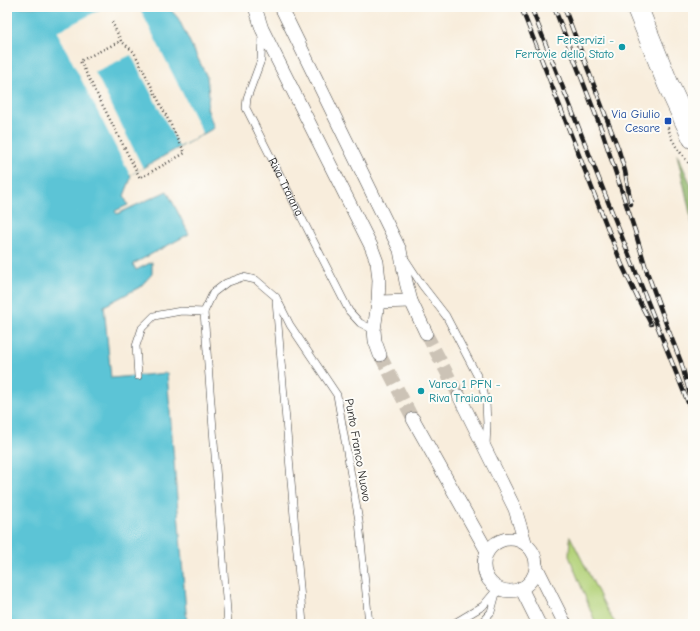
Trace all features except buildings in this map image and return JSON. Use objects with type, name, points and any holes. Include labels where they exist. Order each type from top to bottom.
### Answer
[{"type":"main road","points":[[637,7],[668,84],[693,138]]},
{"type":"main road","points":[[668,84],[693,120]]},
{"type":"street","name":"Riva Traiana","points":[[256,7],[262,29],[371,246],[377,262],[379,280],[374,330],[375,341],[380,355]]},
{"type":"street","points":[[281,7],[400,250],[411,301],[426,332]]},
{"type":"street","points":[[378,302],[411,301]]},
{"type":"street","points":[[459,396],[515,510],[524,542]]},
{"type":"street","points":[[413,419],[487,551]]},
{"type":"street","points":[[508,538],[517,539],[524,542],[534,553],[536,560],[533,578],[528,584],[514,591],[506,591],[498,588],[491,583],[486,576],[484,560],[487,551],[492,545],[500,540],[508,538]]},
{"type":"street","points":[[536,566],[565,624]]},
{"type":"street","points":[[521,588],[539,624]]},
{"type":"lane","name":"Riva Traiana","points":[[262,29],[261,60],[247,98],[246,108],[349,311],[360,323],[374,330]]},
{"type":"lane","points":[[400,250],[412,270],[446,316],[482,385],[486,402],[487,426],[485,449]]},
{"type":"lane","name":"Punto Franco Nuovo","points":[[228,624],[204,312],[213,293],[226,282],[243,277],[256,280],[276,297],[290,325],[337,395],[358,521],[369,624]]},
{"type":"lane","points":[[276,297],[303,624]]},
{"type":"lane","points":[[138,376],[136,346],[142,328],[154,316],[181,311],[204,312]]},
{"type":"lane","points":[[453,624],[483,606],[498,588]]},
{"type":"lane","points":[[480,624],[491,612],[498,588]]},
{"type":"path","points":[[112,22],[121,41],[134,52],[185,153],[140,178],[80,61],[121,41]]},
{"type":"green space","points":[[677,154],[693,189],[693,227]]},
{"type":"green space","points":[[570,536],[609,614],[616,624],[596,624],[569,556]]},
{"type":"water","points":[[7,7],[168,7],[178,18],[207,77],[209,95],[207,108],[214,128],[130,175],[131,178],[124,196],[128,205],[115,211],[117,214],[167,191],[189,234],[133,264],[136,270],[152,262],[152,274],[140,287],[104,306],[111,378],[167,373],[187,624],[7,624]]},
{"type":"pier","points":[[105,7],[139,7],[203,134],[179,147],[131,55],[95,72],[143,168],[130,175],[57,32]]},
{"type":"tunnel","points":[[426,333],[459,396]]},
{"type":"tunnel","points":[[380,355],[413,419]]},
{"type":"railway","points":[[521,7],[622,265],[651,324]]},
{"type":"railway","points":[[531,7],[693,415]]},
{"type":"railway","points":[[554,7],[602,131],[647,272],[681,362],[691,398]]},
{"type":"railway","points":[[564,7],[618,148],[625,171],[631,204]]},
{"type":"place","name":"Ferservizi - Ferrovie dello Stato","points":[[622,47]]},
{"type":"place","name":"Via Giulio Cesare","points":[[668,121]]},
{"type":"place","name":"Varco 1 PFN - Riva Traiana","points":[[421,391]]}]
